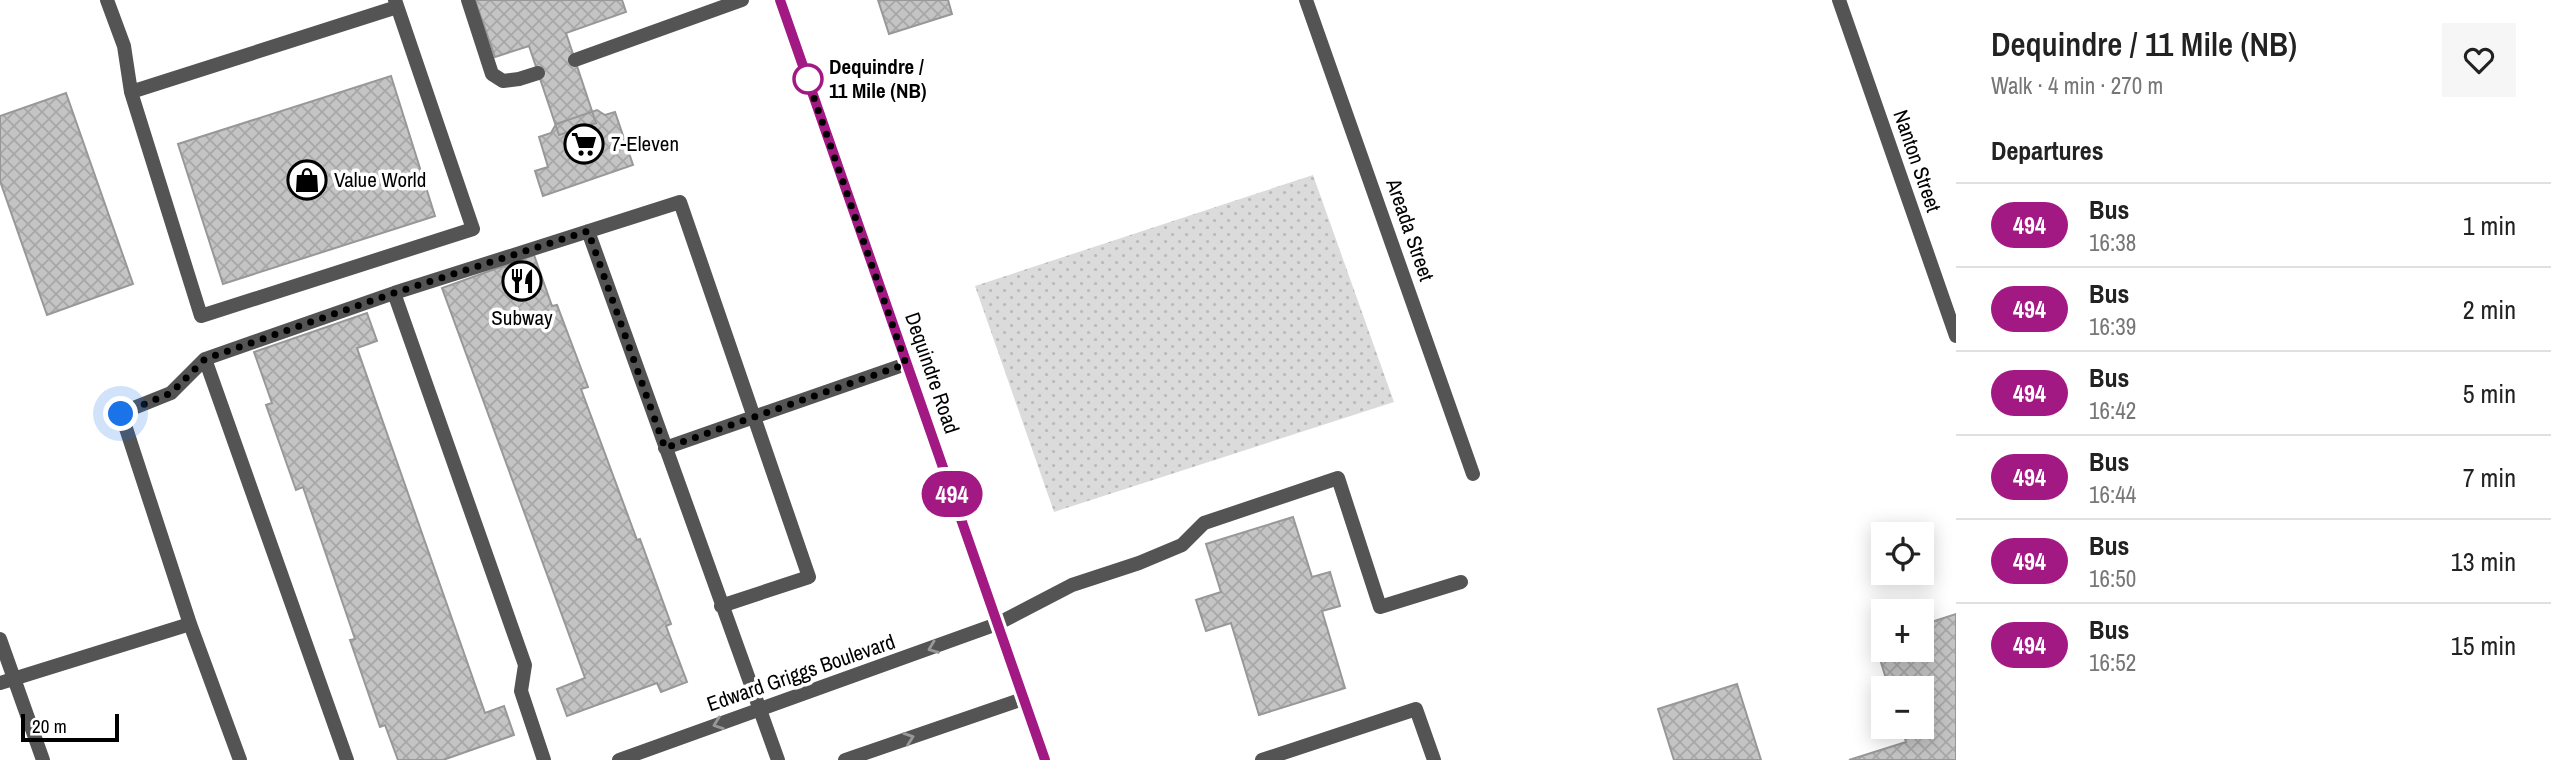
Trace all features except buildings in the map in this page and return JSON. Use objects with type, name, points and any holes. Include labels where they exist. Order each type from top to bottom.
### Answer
[{"type":"main road","name":"Dequindre Road","points":[[780,0],[1045,760]]},
{"type":"street","points":[[107,0],[124,46],[131,92],[201,316],[473,229],[396,3],[131,92]]},
{"type":"street","points":[[468,0],[492,74],[503,81],[538,73]]},
{"type":"street","points":[[575,60],[742,0]]},
{"type":"street","name":"Areada Street","points":[[1307,0],[1473,474]]},
{"type":"street","name":"Nanton Street","points":[[1839,0],[1956,336]]},
{"type":"street","points":[[240,760],[190,624],[121,414],[171,393],[205,359],[394,293],[680,201],[809,577],[721,606]]},
{"type":"street","points":[[588,231],[778,760]]},
{"type":"street","points":[[394,293],[525,665],[521,691],[544,760]]},
{"type":"street","points":[[205,359],[342,759]]},
{"type":"street","points":[[665,448],[906,364]]},
{"type":"street","name":"Edward Griggs Boulevard","points":[[624,759],[997,624],[1072,585],[1139,564],[1182,545],[1205,523],[1338,478],[1381,607],[1461,582]]},
{"type":"street","points":[[7,681],[190,624]]},
{"type":"street","points":[[0,639],[7,681],[43,760]]},
{"type":"street","points":[[845,760],[1023,699]]},
{"type":"street","points":[[1262,760],[1416,709],[1434,760]]},
{"type":"shaded area","points":[[1313,175],[1394,402],[1054,512],[975,286]]},
{"type":"bus line","name":"494","points":[[780,0],[1045,760]]},
{"type":"place","name":"Dequindre / 11 Mile (NB)","points":[[808,79]]},
{"type":"place","name":"7-Eleven","points":[[584,144]]},
{"type":"place","name":"Value World","points":[[307,180]]},
{"type":"place","name":"Subway","points":[[522,281]]},
{"type":"route","points":[[121,414],[171,393],[205,359],[394,293],[588,231],[665,448],[906,364],[806,75],[808,79]]}]
